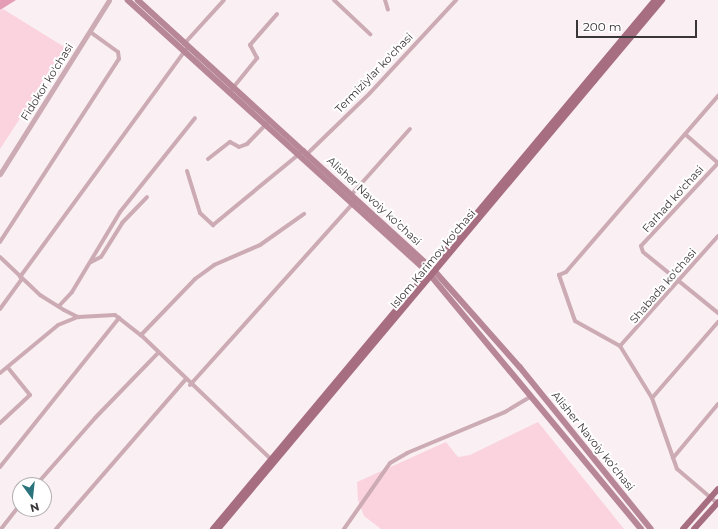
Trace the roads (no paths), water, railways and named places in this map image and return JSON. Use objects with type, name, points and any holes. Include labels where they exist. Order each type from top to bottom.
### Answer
[{"type":"main road","name":"Alisher Navoiy ko’chasi","points":[[128,0],[233,89],[432,272],[544,396],[651,529]]},
{"type":"main road","name":"Alisher Navoiy ko’chasi","points":[[138,0],[184,47]]},
{"type":"main road","name":"Islom Karimov ko'chasi","points":[[218,529],[432,272],[655,0]]},
{"type":"main road","name":"Islom Karimov ko'chasi","points":[[213,529],[662,0]]},
{"type":"main road","name":"Alisher Navoiy ko’chasi","points":[[233,89],[267,123],[304,153]]},
{"type":"main road","name":"Alisher Navoiy ko’chasi","points":[[432,272],[641,529]]},
{"type":"main road","points":[[537,402],[544,396]]},
{"type":"main road","points":[[601,481],[608,475]]},
{"type":"main road","points":[[683,529],[718,489]]},
{"type":"main road","points":[[694,529],[717,502]]},
{"type":"street","name":"Fidokor ko'chasi","points":[[0,174],[109,0]]},
{"type":"street","points":[[0,309],[184,47],[224,0]]},
{"type":"street","points":[[334,0],[370,34]]},
{"type":"street","points":[[385,0],[388,10]]},
{"type":"street","name":"Termiziylar ko'chasi","points":[[187,171],[200,213],[213,225],[304,153],[370,94],[456,0]]},
{"type":"street","points":[[233,89],[257,58],[250,45],[277,14]]},
{"type":"street","points":[[0,242],[119,59],[118,52],[90,32]]},
{"type":"street","points":[[717,99],[566,272],[559,275],[575,321],[620,346],[652,398],[677,469],[710,498],[717,502]]},
{"type":"street","points":[[58,306],[91,263],[120,212],[196,118]]},
{"type":"street","points":[[208,159],[230,142],[239,147],[246,144],[267,123]]},
{"type":"street","points":[[190,385],[354,199],[410,129]]},
{"type":"street","points":[[686,134],[718,163]]},
{"type":"street","name":"Farhad ko'chasi","points":[[678,281],[642,252],[641,246],[718,163]]},
{"type":"street","points":[[91,263],[101,257],[122,223],[147,197]]},
{"type":"street","points":[[141,334],[195,279],[214,265],[260,245],[304,214]]},
{"type":"street","name":"Shabada ko'chasi","points":[[620,346],[718,236]]},
{"type":"street","points":[[0,257],[21,278],[58,306],[78,317]]},
{"type":"street","points":[[678,281],[718,313]]},
{"type":"street","points":[[0,374],[58,325],[78,317],[100,314],[119,318],[141,334],[190,385],[272,460]]},
{"type":"street","points":[[0,467],[119,318]]},
{"type":"street","points":[[652,398],[718,322]]},
{"type":"street","points":[[43,477],[95,418],[158,353]]},
{"type":"street","points":[[0,423],[30,395],[8,368]]},
{"type":"street","points":[[56,529],[185,380]]},
{"type":"street","points":[[344,529],[390,463],[407,453],[505,412],[532,396]]},
{"type":"street","points":[[673,458],[718,404]]},
{"type":"street","points":[[1,529],[12,515]]}]
